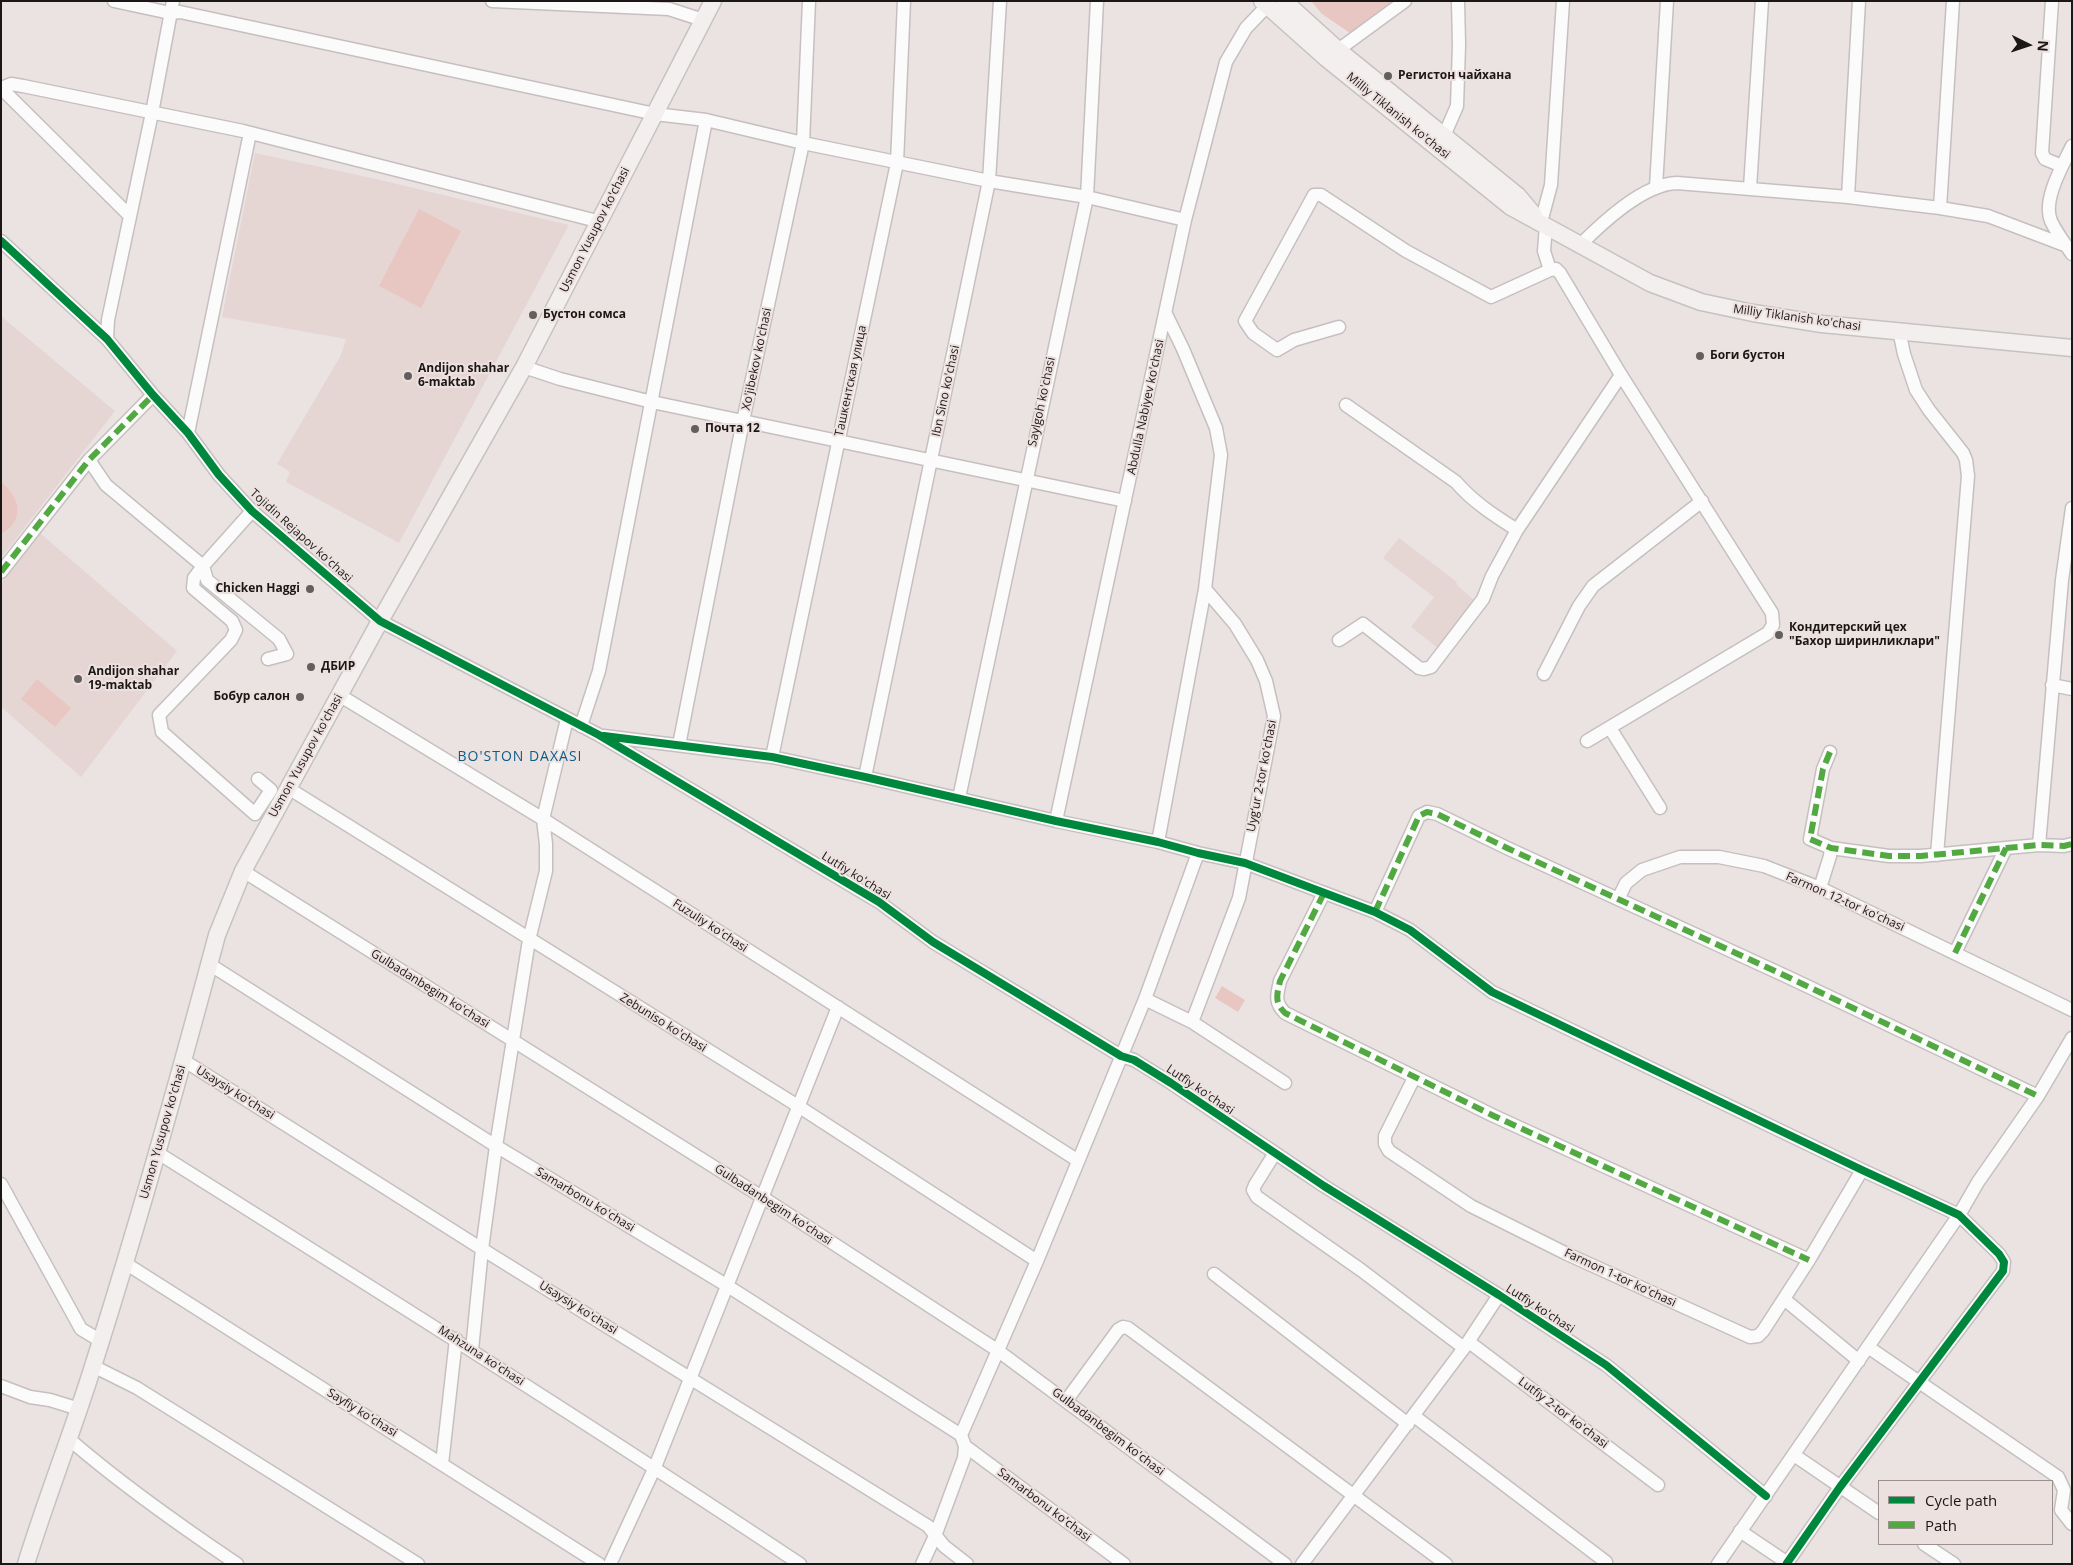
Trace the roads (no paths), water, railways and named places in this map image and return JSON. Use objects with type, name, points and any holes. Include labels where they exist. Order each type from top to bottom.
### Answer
[{"type":"main road","name":"Usmon Yusupov ko'chasi","points":[[26,1564],[80,1408],[125,1263],[158,1153],[217,935],[243,871],[380,621],[524,367],[601,222],[713,1]]},
{"type":"main road","name":"Milliy Tiklanish ko'chasi","points":[[1284,1],[1338,50],[1518,196],[1543,224]]},
{"type":"main road","name":"Milliy Tiklanish ko'chasi","points":[[1264,4],[1326,58],[1511,207],[1579,246],[1650,283],[1702,302],[1753,313],[1822,324],[2072,348]]},
{"type":"street","points":[[114,1],[171,7],[180,12],[655,114],[706,120],[803,144],[989,181],[1087,197],[1185,220]]},
{"type":"street","points":[[492,1],[669,8],[703,20]]},
{"type":"street","name":"Xo'jibekov ko'chasi","points":[[679,745],[743,421],[803,144],[809,1]]},
{"type":"street","name":"Ташкентская улица","points":[[772,757],[897,163],[904,1]]},
{"type":"street","name":"Ibn Sino ko'chasi","points":[[865,777],[989,181],[1000,1]]},
{"type":"street","name":"Saylgoh ko'chasi","points":[[959,798],[1087,197],[1098,1]]},
{"type":"street","points":[[1338,50],[1405,1]]},
{"type":"street","points":[[1444,136],[1457,106],[1458,1]]},
{"type":"street","points":[[1550,270],[1544,251],[1543,224],[1552,185],[1563,1]]},
{"type":"street","points":[[1656,187],[1668,1]]},
{"type":"street","points":[[1750,188],[1762,1]]},
{"type":"street","points":[[1848,197],[1859,1]]},
{"type":"street","points":[[1940,208],[1953,1]]},
{"type":"street","points":[[2052,1],[2042,153],[2045,159],[2062,166]]},
{"type":"street","name":"Abdulla Nabiyev ko'chasi","points":[[1056,821],[1185,220],[1226,62],[1246,28],[1264,4]]},
{"type":"street","points":[[107,339],[108,320],[152,112],[171,7]]},
{"type":"street","points":[[130,216],[1,88],[11,84],[17,85],[250,133],[601,222]]},
{"type":"street","points":[[581,726],[599,671],[706,120]]},
{"type":"street","points":[[188,433],[250,133]]},
{"type":"street","points":[[2069,250],[2051,221],[2049,210],[2050,198],[2072,146]]},
{"type":"street","points":[[1579,246],[1612,214],[1656,187],[1676,183],[1848,197],[1988,216],[2069,250]]},
{"type":"street","points":[[1339,327],[1294,340],[1277,350],[1253,334],[1245,321],[1314,195],[1321,195],[1406,251],[1491,297],[1556,269],[1772,613],[1773,625],[1768,633],[1587,741]]},
{"type":"street","name":"Tojidin Rejapov ko'chasi","points":[[1,241],[107,339],[152,396],[188,433],[219,475],[252,511],[380,621],[599,736]]},
{"type":"street","points":[[1158,842],[1205,589],[1220,455],[1216,428],[1183,349],[1166,314]]},
{"type":"street","points":[[1899,330],[1904,354],[1916,390],[1929,410],[1963,453],[1968,476],[1937,854]]},
{"type":"street","points":[[524,367],[560,379],[652,402],[1126,501]]},
{"type":"street","points":[[1339,640],[1363,624],[1419,668],[1431,667],[1483,599],[1492,576],[1517,530],[1621,375]]},
{"type":"street","points":[[1,572],[89,460],[152,396]]},
{"type":"street","points":[[1346,405],[1456,482],[1466,494],[1517,530]]},
{"type":"street","points":[[89,460],[106,485],[203,566],[206,580],[279,639],[287,654],[268,659]]},
{"type":"street","points":[[1544,674],[1579,606],[1593,586],[1702,501]]},
{"type":"street","points":[[2039,845],[2052,685],[2067,582],[2072,508]]},
{"type":"street","points":[[252,511],[194,578],[194,588],[232,621],[236,630],[231,640],[159,714],[159,725],[162,732],[255,814],[271,790],[258,779]]},
{"type":"street","name":"Uyg‘ur 2-tor koʻchasi","points":[[1192,1022],[1239,898],[1244,863],[1274,716],[1266,681],[1257,660],[1235,624],[1205,589]]},
{"type":"street","points":[[2052,685],[2072,689]]},
{"type":"street","name":"Fuzuliy koʻchasi","points":[[340,695],[543,819],[1078,1160]]},
{"type":"street","points":[[472,1350],[482,1249],[496,1146],[529,940],[546,870],[547,850],[543,819],[567,719]]},
{"type":"street","points":[[1610,728],[1660,808]]},
{"type":"street","points":[[599,736],[772,757],[1158,842],[1244,863],[1375,912],[1410,930],[1492,992],[1959,1215],[1999,1254],[2004,1262],[2003,1271],[1918,1381],[1840,1487],[1788,1563],[1740,1531]]},
{"type":"street","name":"Lutfiy koʻchasi","points":[[599,736],[879,902],[933,942],[1121,1056],[1134,1060],[1324,1186],[1499,1295],[1606,1365],[1766,1496]]},
{"type":"street","points":[[1830,752],[1823,769],[1810,838],[1831,848],[1889,856],[2072,844]]},
{"type":"street","name":"Zebuniso ko'chasi","points":[[288,788],[798,1106],[1036,1260]]},
{"type":"street","points":[[1375,912],[1419,816],[1427,812],[1437,814],[2038,1096]]},
{"type":"street","points":[[1820,888],[1831,848]]},
{"type":"street","points":[[1955,953],[2006,848]]},
{"type":"street","points":[[922,1564],[935,1536],[964,1458],[963,1441],[997,1350],[1145,999],[1198,853]]},
{"type":"street","name":"Farmon 12-tor koʻchasi","points":[[1618,899],[1626,883],[1642,870],[1680,857],[1719,857],[1764,866],[1820,888],[2072,1010]]},
{"type":"street","name":"Gulbadanbegim koʻchasi","points":[[243,871],[514,1043],[762,1197],[997,1350],[1285,1564]]},
{"type":"street","points":[[1324,893],[1280,981],[1276,997],[1278,1007],[1285,1013],[1494,1116],[1809,1260]]},
{"type":"street","name":"Samarbonu koʻchasi","points":[[209,964],[496,1146],[726,1286],[963,1441],[1124,1564]]},
{"type":"street","points":[[1145,999],[1192,1022],[1285,1082]]},
{"type":"street","points":[[610,1564],[655,1467],[838,1007]]},
{"type":"street","points":[[1718,1564],[1959,1215],[1978,1182],[2038,1096],[2072,1038]]},
{"type":"street","name":"Usaysiy koʻchasi","points":[[183,1060],[482,1249],[928,1526],[944,1546],[967,1564]]},
{"type":"street","name":"Farmon 1-tor koʻchasi","points":[[1414,1078],[1385,1136],[1385,1144],[1389,1151],[1472,1206],[1565,1253],[1750,1337],[1758,1336],[1763,1331],[1809,1260],[1862,1170]]},
{"type":"street","name":"Mahzuna koʻchasi","points":[[158,1153],[456,1339],[655,1467],[800,1564]]},
{"type":"street","name":"Lutfiy 2-tor koʻchasi","points":[[1275,1153],[1255,1185],[1254,1190],[1257,1198],[1466,1345],[1658,1485]]},
{"type":"street","points":[[1,1184],[81,1329],[101,1341]]},
{"type":"street","name":"Sayfiy koʻchasi","points":[[125,1263],[599,1564]]},
{"type":"street","points":[[1214,1274],[1606,1562]]},
{"type":"street","points":[[1302,1564],[1466,1345],[1499,1295]]},
{"type":"street","points":[[1784,1299],[1859,1361]]},
{"type":"street","points":[[1066,1401],[1118,1330],[1123,1327],[1128,1328],[1355,1494],[1446,1564]]},
{"type":"street","points":[[442,1464],[456,1339]]},
{"type":"street","points":[[1868,1347],[2058,1477],[2064,1490],[2061,1510],[2072,1524]]},
{"type":"street","points":[[93,1366],[137,1388],[418,1564]]},
{"type":"street","points":[[1,1386],[30,1397],[80,1408]]},
{"type":"street","points":[[69,1439],[102,1467],[159,1510],[237,1564]]},
{"type":"street","points":[[1794,1455],[1878,1512]]},
{"type":"street","points":[[1926,1545],[1954,1564]]},
{"type":"place","name":"Регистон чайхана","points":[[1388,76]]},
{"type":"place","name":"Бустон сомса","points":[[533,315]]},
{"type":"place","name":"Боги бустон","points":[[1700,356]]},
{"type":"place","name":"Andijon shahar 6-maktab","points":[[408,376]]},
{"type":"place","name":"Почта 12","points":[[695,429]]},
{"type":"place","name":"Chicken Haggi","points":[[310,589]]},
{"type":"place","name":"Кондитерский цех \"Бахор ширинликлари\"","points":[[1779,635]]},
{"type":"place","name":"ДБИР","points":[[311,667]]},
{"type":"place","name":"Andijon shahar 19-maktab","points":[[78,679]]},
{"type":"place","name":"Бобур салон","points":[[300,697]]},
{"type":"district","name":"BO'STON DAXASI","points":[[520,757]]}]
